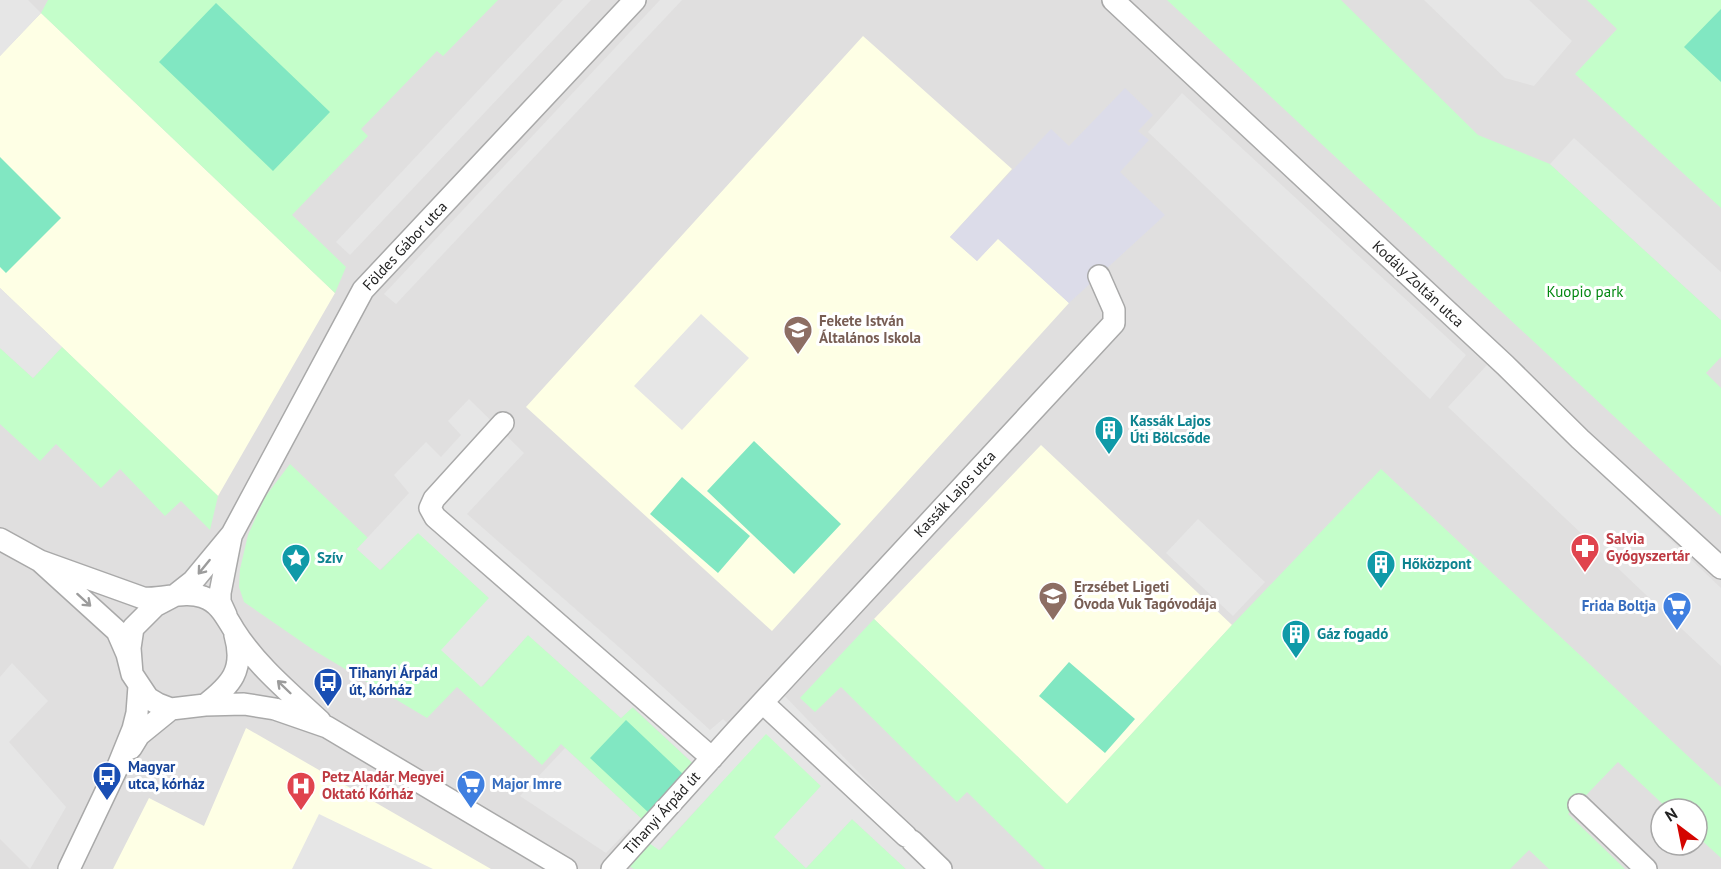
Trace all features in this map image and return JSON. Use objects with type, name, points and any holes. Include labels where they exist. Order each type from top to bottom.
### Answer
[{"type":"street","name":"Földes Gábor utca","points":[[174,596],[193,581],[232,534],[363,290],[635,0]]},
{"type":"street","name":"Kodály Zoltán utca","points":[[1113,0],[1505,365],[1580,439],[1721,568]]},
{"type":"street","name":"Kassák Lajos utca","points":[[712,758],[1114,323],[1114,310],[1099,276]]},
{"type":"street","points":[[503,423],[434,499],[430,508],[435,517],[712,758]]},
{"type":"street","name":"Földes Gábor utca","points":[[230,622],[220,602],[220,593],[232,534]]},
{"type":"street","points":[[0,539],[40,561],[143,598],[154,599],[188,594],[203,597],[220,607],[245,646],[260,664],[327,728]]},
{"type":"street","points":[[40,561],[117,631],[136,680],[148,698],[171,709]]},
{"type":"street","points":[[69,869],[133,729],[137,714],[136,680],[130,648],[133,628],[155,606],[174,596]]},
{"type":"street","points":[[205,705],[224,690],[233,679],[237,669],[239,646],[230,622]]},
{"type":"street","points":[[763,703],[941,869]]},
{"type":"street","points":[[110,781],[140,735],[171,709],[244,704],[275,709],[327,728],[566,869]]},
{"type":"street","name":"Tihanyi Árpád út","points":[[612,869],[712,758]]},
{"type":"street","points":[[1579,806],[1646,869]]},
{"type":"shaded area","points":[[0,0],[1721,0],[1721,869],[0,869]]},
{"type":"shaded area","points":[[0,0],[28,0],[41,13],[0,56]]},
{"type":"shaded area","points":[[563,0],[591,0],[350,255],[336,242]]},
{"type":"shaded area","points":[[660,0],[682,0],[396,304],[384,294]]},
{"type":"shaded area","points":[[1424,0],[1529,0],[1572,41],[1534,86],[1505,78]]},
{"type":"shaded area","points":[[41,13],[335,293],[218,496],[0,288],[0,56]]},
{"type":"shaded area","name":"Fekete István Általános Iskola","points":[[863,36],[1012,169],[950,237],[977,261],[998,238],[1069,303],[772,631],[526,407]]},
{"type":"shaded area","points":[[1125,88],[1153,115],[1138,131],[1149,140],[1120,172],[1165,215],[1069,303],[998,239],[977,261],[950,237],[1051,129],[1069,146]]},
{"type":"shaded area","points":[[1182,93],[1466,355],[1430,399],[1148,132]]},
{"type":"shaded area","points":[[1574,138],[1721,272],[1721,320],[1550,164]]},
{"type":"shaded area","points":[[0,288],[62,347],[33,378],[0,348]]},
{"type":"shaded area","points":[[701,314],[749,358],[682,430],[634,386]]},
{"type":"shaded area","points":[[1487,365],[1721,588],[1721,666],[1448,407]]},
{"type":"shaded area","points":[[469,399],[524,453],[467,514],[710,730],[723,719],[735,731],[777,688],[952,869],[906,869],[852,819],[806,868],[774,837],[821,786],[766,734],[659,850],[629,829],[606,853],[520,796],[565,748],[647,824],[698,768],[633,707],[621,718],[528,635],[481,687],[441,650],[489,598],[418,533],[380,570],[357,549],[409,493],[394,475],[426,442],[441,457],[461,435],[448,421]]},
{"type":"shaded area","name":"Erzsébet Ligeti Óvoda Vuk Tagóvodája","points":[[1041,445],[1232,625],[1067,804],[874,619]]},
{"type":"shaded area","points":[[1198,519],[1265,582],[1233,616],[1166,553]]},
{"type":"shaded area","points":[[12,663],[48,701],[9,742],[66,807],[30,869],[0,839],[0,677]]},
{"type":"shaded area","name":"Petz Aladár Megyei Oktató Kórház","points":[[246,728],[491,869],[113,869],[149,798],[204,826]]},
{"type":"shaded area","points":[[319,814],[433,869],[292,869]]},
{"type":"green space","points":[[48,0],[498,0],[443,56],[437,51],[361,129],[368,136],[292,215],[346,267],[335,293],[41,13]]},
{"type":"green space","name":"Kuopio park","points":[[1167,0],[1341,0],[1478,135],[1550,164],[1721,320],[1721,357],[1706,373],[1721,388],[1721,516]]},
{"type":"green space","points":[[1587,0],[1721,0],[1721,208],[1575,74],[1617,29]]},
{"type":"green space","points":[[216,3],[330,112],[273,171],[159,62]]},
{"type":"green space","points":[[1721,9],[1721,82],[1684,47]]},
{"type":"green space","points":[[0,157],[61,218],[6,273],[0,267]]},
{"type":"green space","points":[[62,347],[218,496],[210,530],[181,501],[165,516],[120,469],[101,488],[56,444],[40,461],[0,424],[0,348],[33,378]]},
{"type":"green space","points":[[754,441],[841,524],[794,574],[707,491]]},
{"type":"green space","points":[[290,464],[368,538],[357,549],[381,570],[418,532],[489,598],[482,687],[528,635],[621,718],[632,707],[698,768],[647,824],[561,744],[542,765],[457,687],[427,718],[315,651],[244,602],[239,587],[240,569],[248,535],[265,497]]},
{"type":"green space","points":[[1381,469],[1721,787],[1721,858],[1709,847],[1709,797],[1655,797],[1618,762],[1568,814],[1625,869],[1549,869],[1529,850],[1510,869],[1045,869],[967,792],[957,802],[841,687],[815,712],[800,698],[874,619],[1067,804],[1232,625]]},
{"type":"green space","points":[[682,477],[750,536],[718,573],[650,514]]},
{"type":"green space","points":[[1069,662],[1135,719],[1105,753],[1039,696]]},
{"type":"green space","points":[[626,720],[684,775],[649,813],[590,758]]},
{"type":"green space","points":[[766,733],[821,786],[775,838],[806,868],[852,819],[906,869],[634,869],[627,865],[648,842],[660,850]]},
{"type":"place","name":"Fekete István Általános Iskola","points":[[798,356]]},
{"type":"place","name":"Kassák Lajos Úti Bölcsőde","points":[[1109,456]]},
{"type":"place","name":"Salvia Gyógyszertár","points":[[1585,574]]},
{"type":"place","name":"Szív","points":[[296,584]]},
{"type":"place","name":"Hőközpont","points":[[1381,590]]},
{"type":"place","name":"Erzsébet Ligeti Óvoda Vuk Tagóvodája","points":[[1053,622]]},
{"type":"place","name":"Frida Boltja","points":[[1677,632]]},
{"type":"place","name":"Gáz fogadó","points":[[1296,660]]},
{"type":"place","name":"Tihanyi Árpád út, kórház","points":[[328,708]]},
{"type":"place","name":"Magyar utca, kórház","points":[[107,802]]},
{"type":"place","name":"Major Imre","points":[[471,810]]},
{"type":"place","name":"Petz Aladár Megyei Oktató Kórház","points":[[301,812]]}]
